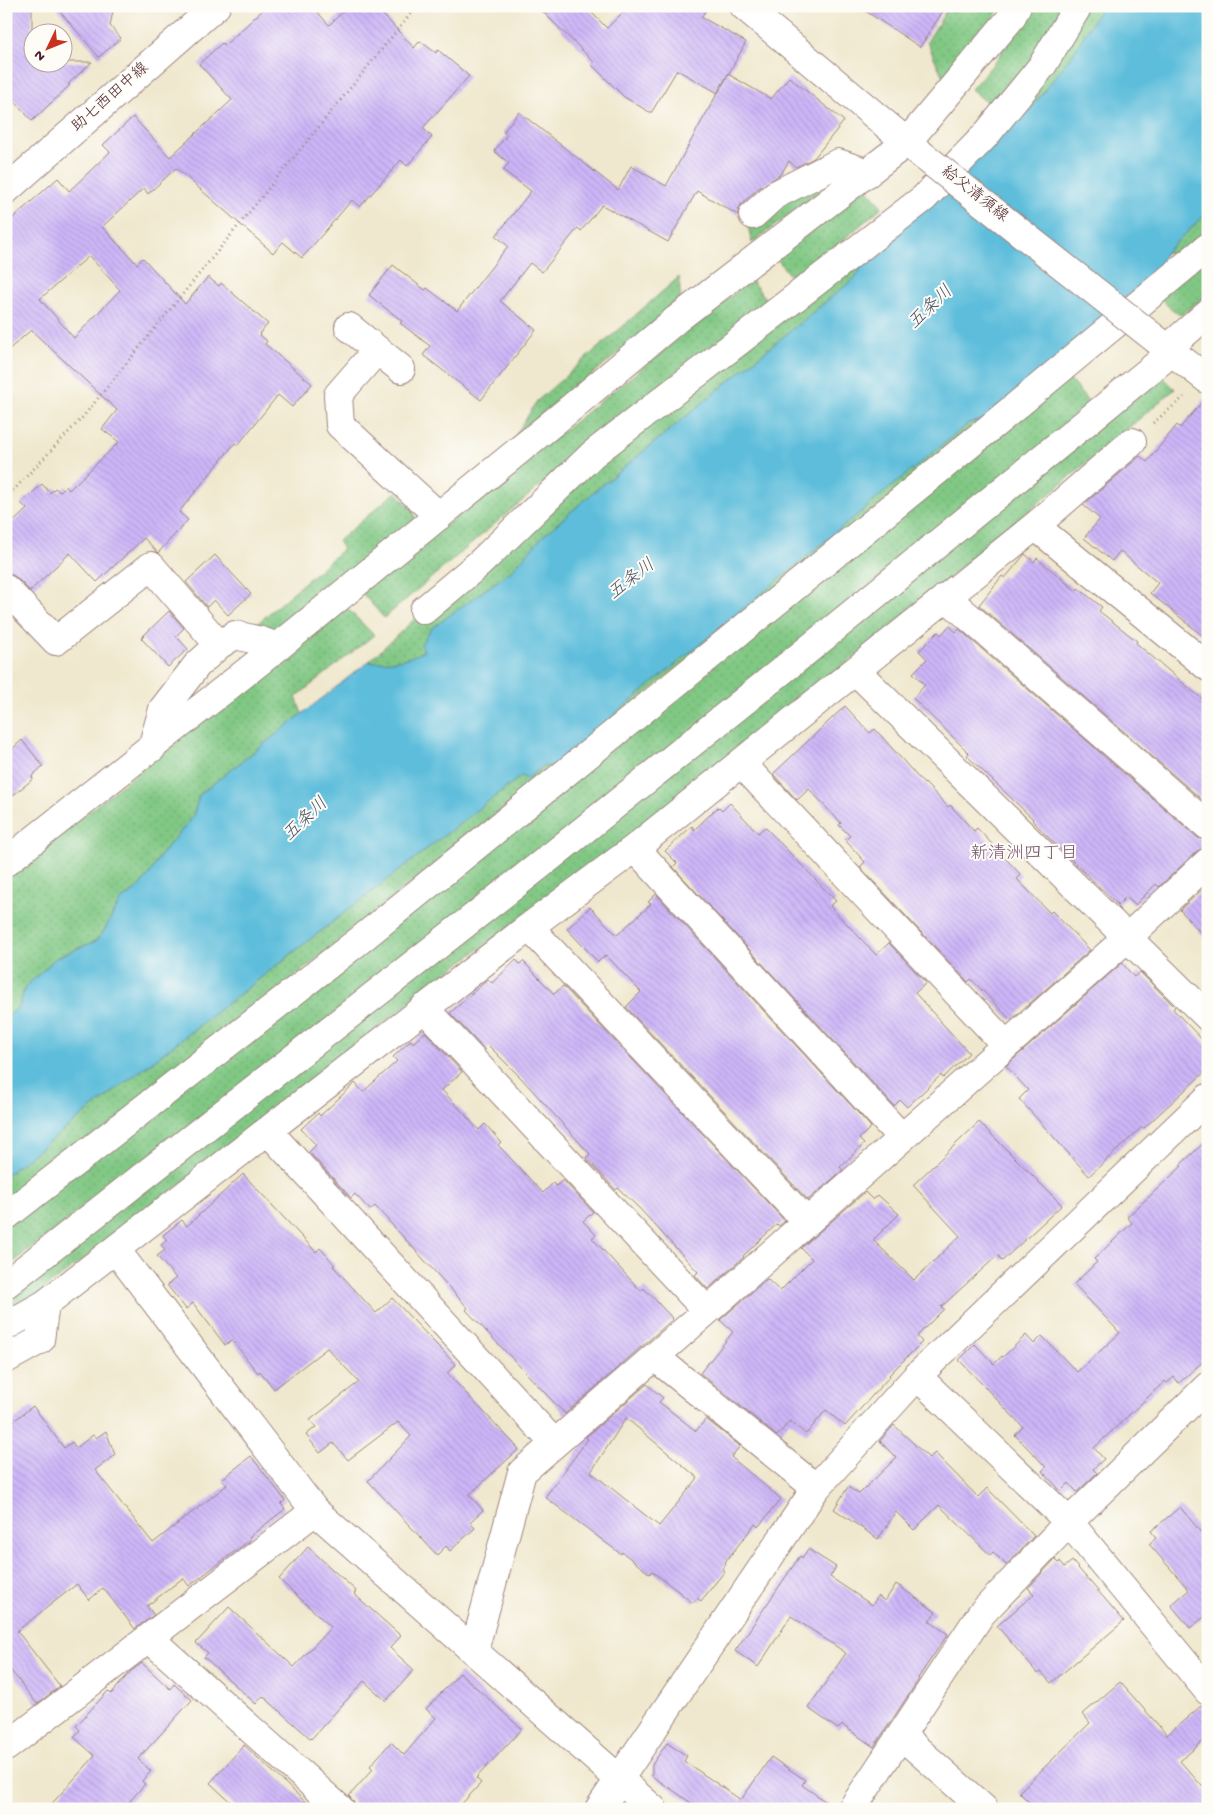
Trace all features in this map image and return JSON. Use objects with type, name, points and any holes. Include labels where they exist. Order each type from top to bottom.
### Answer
[{"type":"street","name":"助七西田中線","points":[[6,190],[216,6]]},
{"type":"street","name":"給父清須線","points":[[744,6],[914,148],[1207,379]]},
{"type":"street","points":[[6,862],[278,647],[698,303],[868,174],[914,148],[1011,18],[1017,6]]},
{"type":"street","points":[[424,610],[480,563],[593,454],[924,198],[985,136],[1042,66],[1078,6]]},
{"type":"street","points":[[753,215],[775,195],[838,163],[868,174]]},
{"type":"street","points":[[6,1216],[360,940],[980,436],[1208,247]]},
{"type":"street","points":[[6,1284],[549,858],[815,644],[1208,313]]},
{"type":"street","points":[[349,327],[401,368]]},
{"type":"street","points":[[377,350],[338,395],[340,425],[439,516]]},
{"type":"street","points":[[6,1326],[45,1304],[424,1008],[635,848],[1035,526],[1132,442]]},
{"type":"street","points":[[1035,526],[1208,667]]},
{"type":"street","points":[[6,589],[56,641],[151,566],[218,645]]},
{"type":"street","points":[[946,597],[1208,826]]},
{"type":"street","points":[[152,748],[163,710],[197,665],[218,645],[235,635],[278,647]]},
{"type":"street","points":[[856,671],[1208,1017]]},
{"type":"street","points":[[741,763],[1006,1045]]},
{"type":"street","points":[[635,848],[902,1138]]},
{"type":"street","points":[[474,1651],[522,1472],[655,1357],[1127,938],[1208,862]]},
{"type":"street","points":[[529,927],[807,1222]]},
{"type":"street","points":[[424,1008],[707,1311]]},
{"type":"street","points":[[599,1809],[816,1488],[917,1376],[1208,1098]]},
{"type":"street","points":[[268,1130],[554,1443]]},
{"type":"street","points":[[116,1250],[315,1510],[654,1809]]},
{"type":"street","points":[[6,1359],[40,1340],[45,1304]]},
{"type":"street","points":[[655,1357],[816,1488]]},
{"type":"street","points":[[917,1376],[1069,1522],[1208,1691]]},
{"type":"street","points":[[852,1809],[981,1614],[1069,1522],[1208,1386]]},
{"type":"street","points":[[6,1747],[315,1510]]},
{"type":"street","points":[[149,1638],[340,1809]]},
{"type":"street","points":[[901,1735],[984,1809]]},
{"type":"path","points":[[6,498],[82,418],[417,6]]},
{"type":"path","points":[[1132,442],[1207,379]]},
{"type":"green space","points":[[949,6],[1001,6],[975,47],[943,77],[927,42]]},
{"type":"green space","points":[[1029,6],[1070,6],[998,112],[971,89],[997,60]]},
{"type":"green space","points":[[1085,6],[1102,6],[1073,55],[1029,111],[991,138]]},
{"type":"green space","points":[[834,180],[752,243],[748,226],[777,200]]},
{"type":"green space","points":[[866,187],[882,207],[794,281],[777,259]]},
{"type":"green space","points":[[1208,202],[1208,237],[1182,258],[1166,252],[1204,216]]},
{"type":"green space","points":[[868,255],[856,277],[600,487],[545,534],[511,571],[431,629],[424,650],[413,657],[390,662],[368,662],[416,618],[596,463]]},
{"type":"green space","points":[[1208,259],[1208,294],[1181,315],[1173,311],[1158,296]]},
{"type":"green space","points":[[679,277],[681,303],[515,436],[537,401]]},
{"type":"green space","points":[[751,280],[768,302],[589,444],[384,618],[362,593]]},
{"type":"green space","points":[[1162,376],[1175,389],[798,704],[564,887],[456,966],[107,1242],[25,1303],[6,1314],[6,1298],[105,1221]]},
{"type":"green space","points":[[1068,378],[1091,405],[537,857],[6,1268],[6,1224]]},
{"type":"green space","points":[[987,419],[6,1209],[6,1175],[521,776],[528,779],[969,423]]},
{"type":"green space","points":[[396,492],[413,510],[416,522],[281,631],[268,633],[251,629],[343,549],[338,541]]},
{"type":"green space","points":[[345,606],[374,635],[296,697],[302,714],[199,795],[193,817],[162,853],[147,878],[136,890],[120,901],[104,931],[96,941],[57,957],[25,987],[19,1007],[6,1018],[6,878]]},
{"type":"water","name":"五条川","points":[[1102,6],[1208,6],[1208,202],[1204,216],[1166,252],[1155,272],[1062,357],[987,419],[969,423],[551,767],[544,765],[527,779],[521,776],[6,1175],[6,1018],[19,1007],[25,987],[57,957],[96,941],[104,931],[120,901],[136,890],[147,878],[162,853],[193,817],[199,795],[368,662],[397,660],[424,651],[421,644],[431,629],[511,571],[545,534],[600,487],[856,277],[868,255],[991,138],[1029,111],[1072,55]]},
{"type":"building","points":[[18,6],[32,6],[32,22],[22,22],[22,72],[72,72],[72,62],[92,62],[32,121],[6,91],[6,16]]},
{"type":"building","points":[[55,6],[114,6],[110,26],[121,38],[99,57],[72,26],[72,22],[69,22]]},
{"type":"building","points":[[267,6],[312,6],[329,25],[349,6],[375,6],[414,48],[420,41],[436,53],[438,50],[469,76],[423,128],[432,137],[407,166],[401,160],[360,207],[352,200],[302,258],[283,242],[273,253],[176,168],[148,194],[144,188],[102,227],[137,264],[143,258],[185,304],[208,277],[219,286],[221,283],[268,324],[259,334],[267,341],[265,344],[312,384],[292,407],[278,395],[238,445],[235,443],[179,512],[188,520],[158,553],[144,538],[97,582],[70,553],[30,591],[17,578],[11,574],[6,574],[6,529],[27,509],[21,503],[42,484],[50,493],[55,488],[60,492],[66,486],[69,490],[119,442],[102,429],[117,410],[31,330],[6,352],[6,224],[58,178],[69,191],[110,152],[103,145],[133,117],[170,157],[232,100],[199,64],[222,43],[225,45]],"holes":[[[89,256],[120,290],[74,338],[40,299]]]},
{"type":"building","points":[[537,6],[585,6],[607,28],[629,6],[709,6],[701,17],[746,42],[718,93],[677,70],[651,113],[624,97],[592,65],[594,62]]},
{"type":"building","points":[[858,6],[946,6],[920,47]]},
{"type":"building","points":[[728,74],[771,99],[789,77],[844,121],[814,158],[796,167],[789,161],[781,174],[759,188],[742,203],[738,210],[738,215],[697,191],[668,242],[602,205],[581,231],[578,228],[542,272],[530,263],[500,301],[536,330],[481,400],[423,355],[430,346],[400,323],[402,321],[369,295],[393,265],[425,290],[427,288],[457,311],[508,246],[496,236],[531,191],[503,170],[509,163],[494,151],[507,135],[503,132],[519,112],[618,190],[631,166],[666,186]]},
{"type":"building","points":[[1208,395],[1208,640],[1150,593],[1158,583],[1120,551],[1112,561],[1084,538],[1100,519],[1083,505],[1140,456],[1147,462],[1177,425],[1180,428]]},
{"type":"building","points":[[1025,554],[1034,562],[1037,558],[1076,591],[1078,588],[1102,607],[1099,611],[1137,641],[1136,643],[1208,704],[1208,805],[979,605],[1002,576],[1005,578]]},
{"type":"building","points":[[215,555],[251,594],[228,615],[214,600],[207,607],[186,582]]},
{"type":"building","points":[[169,611],[184,628],[176,636],[188,649],[168,667],[141,638]]},
{"type":"building","points":[[949,626],[956,632],[959,629],[1198,838],[1208,841],[1208,847],[1197,851],[1159,887],[1156,884],[1135,905],[1126,897],[1118,905],[1045,834],[1033,819],[967,756],[969,753],[913,698],[925,685],[913,673],[927,659],[919,651],[938,632],[941,635]]},
{"type":"building","points":[[845,706],[870,733],[875,729],[924,784],[948,807],[950,805],[974,831],[977,828],[1021,875],[1017,879],[1090,950],[1011,1020],[971,979],[968,982],[860,867],[865,862],[845,840],[850,836],[839,825],[841,823],[809,789],[797,800],[773,774]]},
{"type":"building","points":[[22,740],[43,766],[32,776],[33,779],[6,801],[6,747],[10,751]]},
{"type":"building","points":[[730,803],[758,833],[765,827],[836,901],[830,906],[876,955],[889,943],[926,983],[915,993],[969,1053],[943,1078],[941,1075],[907,1107],[900,1100],[894,1106],[673,867],[677,863],[665,851],[692,826],[694,830],[718,807],[722,811]]},
{"type":"building","points":[[1208,884],[1208,941],[1180,910]]},
{"type":"building","points":[[656,894],[871,1127],[859,1139],[864,1144],[840,1167],[843,1170],[808,1200],[626,1007],[641,992],[606,955],[598,962],[567,929],[590,907],[617,935],[651,904],[648,902]]},
{"type":"building","points":[[516,960],[520,964],[523,961],[554,994],[563,986],[785,1221],[779,1226],[777,1224],[708,1289],[695,1275],[698,1272],[639,1208],[618,1188],[616,1190],[586,1158],[590,1154],[521,1078],[489,1046],[485,1050],[450,1013],[488,979],[492,983]]},
{"type":"building","points":[[1122,963],[1134,977],[1140,972],[1175,1007],[1173,1009],[1208,1046],[1208,1069],[1089,1176],[1019,1099],[1028,1090],[1006,1066]]},
{"type":"building","points":[[425,1032],[462,1072],[442,1090],[479,1130],[485,1124],[501,1142],[498,1145],[543,1193],[553,1183],[556,1186],[563,1180],[593,1212],[583,1221],[596,1235],[592,1238],[641,1291],[644,1288],[673,1319],[565,1414],[466,1310],[468,1308],[375,1206],[370,1210],[355,1194],[351,1198],[309,1152],[316,1145],[301,1129],[318,1113],[320,1116],[355,1083],[363,1092],[397,1061],[393,1057],[411,1040],[413,1043]]},
{"type":"building","points":[[979,1122],[1062,1205],[1002,1261],[998,1255],[941,1307],[944,1309],[917,1336],[922,1342],[889,1375],[845,1426],[826,1410],[806,1434],[790,1421],[777,1436],[700,1373],[733,1332],[720,1320],[767,1279],[780,1291],[812,1259],[801,1248],[865,1192],[873,1200],[878,1195],[899,1214],[873,1240],[914,1280],[960,1236],[913,1185]]},
{"type":"building","points":[[1208,1139],[1208,1357],[1179,1383],[1174,1377],[1167,1383],[1165,1381],[1094,1448],[1104,1459],[1093,1469],[1097,1473],[1077,1492],[1069,1483],[1061,1491],[1042,1471],[1046,1467],[1015,1435],[1023,1427],[959,1360],[975,1344],[994,1364],[1026,1335],[1034,1344],[1042,1336],[1077,1372],[1120,1333],[1074,1284],[1097,1262],[1094,1259],[1132,1223],[1127,1217]]},
{"type":"building","points":[[243,1174],[316,1252],[320,1248],[335,1265],[333,1266],[376,1313],[392,1298],[456,1365],[447,1373],[519,1449],[469,1495],[483,1510],[470,1522],[475,1528],[450,1551],[446,1546],[437,1555],[368,1481],[411,1436],[398,1422],[348,1460],[333,1443],[320,1453],[306,1435],[316,1427],[310,1420],[359,1382],[327,1348],[274,1389],[260,1371],[258,1373],[232,1340],[225,1345],[193,1303],[186,1309],[167,1285],[176,1278],[157,1256],[165,1250],[161,1245],[167,1240],[163,1235],[182,1220],[187,1226]]},
{"type":"building","points":[[647,1384],[663,1398],[659,1402],[696,1431],[706,1419],[740,1446],[731,1457],[781,1499],[758,1527],[755,1524],[725,1562],[722,1569],[725,1571],[701,1601],[697,1598],[693,1603],[652,1571],[650,1574],[622,1552],[621,1554],[545,1497],[588,1439],[586,1437]],"holes":[[[626,1418],[698,1478],[659,1526],[591,1472]]]},
{"type":"building","points":[[33,1406],[64,1448],[72,1442],[76,1448],[93,1435],[96,1438],[106,1431],[115,1455],[95,1470],[153,1543],[227,1485],[222,1479],[251,1456],[285,1500],[281,1504],[285,1509],[249,1537],[251,1539],[189,1586],[183,1578],[147,1606],[154,1615],[135,1629],[103,1588],[89,1600],[77,1584],[17,1631],[60,1686],[37,1704],[6,1664],[6,1427]]},
{"type":"building","points":[[894,1425],[929,1458],[935,1453],[978,1497],[987,1488],[1034,1536],[1006,1565],[993,1552],[990,1555],[939,1505],[914,1530],[896,1512],[878,1539],[834,1509],[848,1487],[859,1494],[896,1458],[880,1441]]},
{"type":"building","points":[[1180,1507],[1208,1541],[1208,1614],[1190,1628],[1171,1605],[1189,1590],[1149,1544],[1156,1538],[1151,1531]]},
{"type":"building","points":[[308,1547],[356,1591],[354,1594],[401,1636],[390,1648],[414,1670],[386,1701],[364,1681],[311,1739],[263,1696],[256,1704],[204,1657],[208,1653],[196,1643],[229,1607],[294,1667],[331,1627],[279,1579]]},
{"type":"building","points":[[808,1549],[836,1567],[830,1577],[872,1605],[878,1596],[885,1601],[896,1584],[936,1612],[929,1621],[948,1634],[874,1747],[842,1725],[838,1729],[808,1708],[846,1653],[791,1616],[758,1667],[735,1651],[800,1556],[802,1558]]},
{"type":"building","points":[[1055,1559],[1059,1563],[1060,1561],[1065,1567],[1072,1561],[1124,1621],[1051,1683],[1041,1672],[1038,1674],[997,1626],[1034,1594],[1028,1588]]},
{"type":"building","points":[[142,1663],[170,1689],[174,1684],[192,1700],[138,1759],[151,1771],[142,1781],[145,1784],[123,1809],[47,1809],[95,1756],[74,1737],[80,1730],[76,1726],[108,1691],[111,1694],[131,1671]]},
{"type":"building","points":[[460,1673],[522,1729],[476,1778],[481,1783],[457,1809],[355,1809],[355,1804],[349,1796],[373,1769],[370,1766],[391,1742],[404,1755],[436,1718],[426,1709]]},
{"type":"building","points":[[1120,1682],[1167,1735],[1202,1705],[1208,1706],[1208,1737],[1180,1761],[1208,1793],[1208,1809],[1036,1809],[1019,1792],[1090,1723],[1083,1714]]},
{"type":"building","points":[[667,1743],[687,1756],[684,1761],[741,1800],[771,1757],[805,1780],[802,1785],[836,1809],[700,1809],[652,1776],[652,1765]]},
{"type":"building","points":[[244,1745],[313,1809],[238,1809],[210,1783]]},
{"type":"district","name":"新清洲四丁目","points":[[1024,854]]}]
